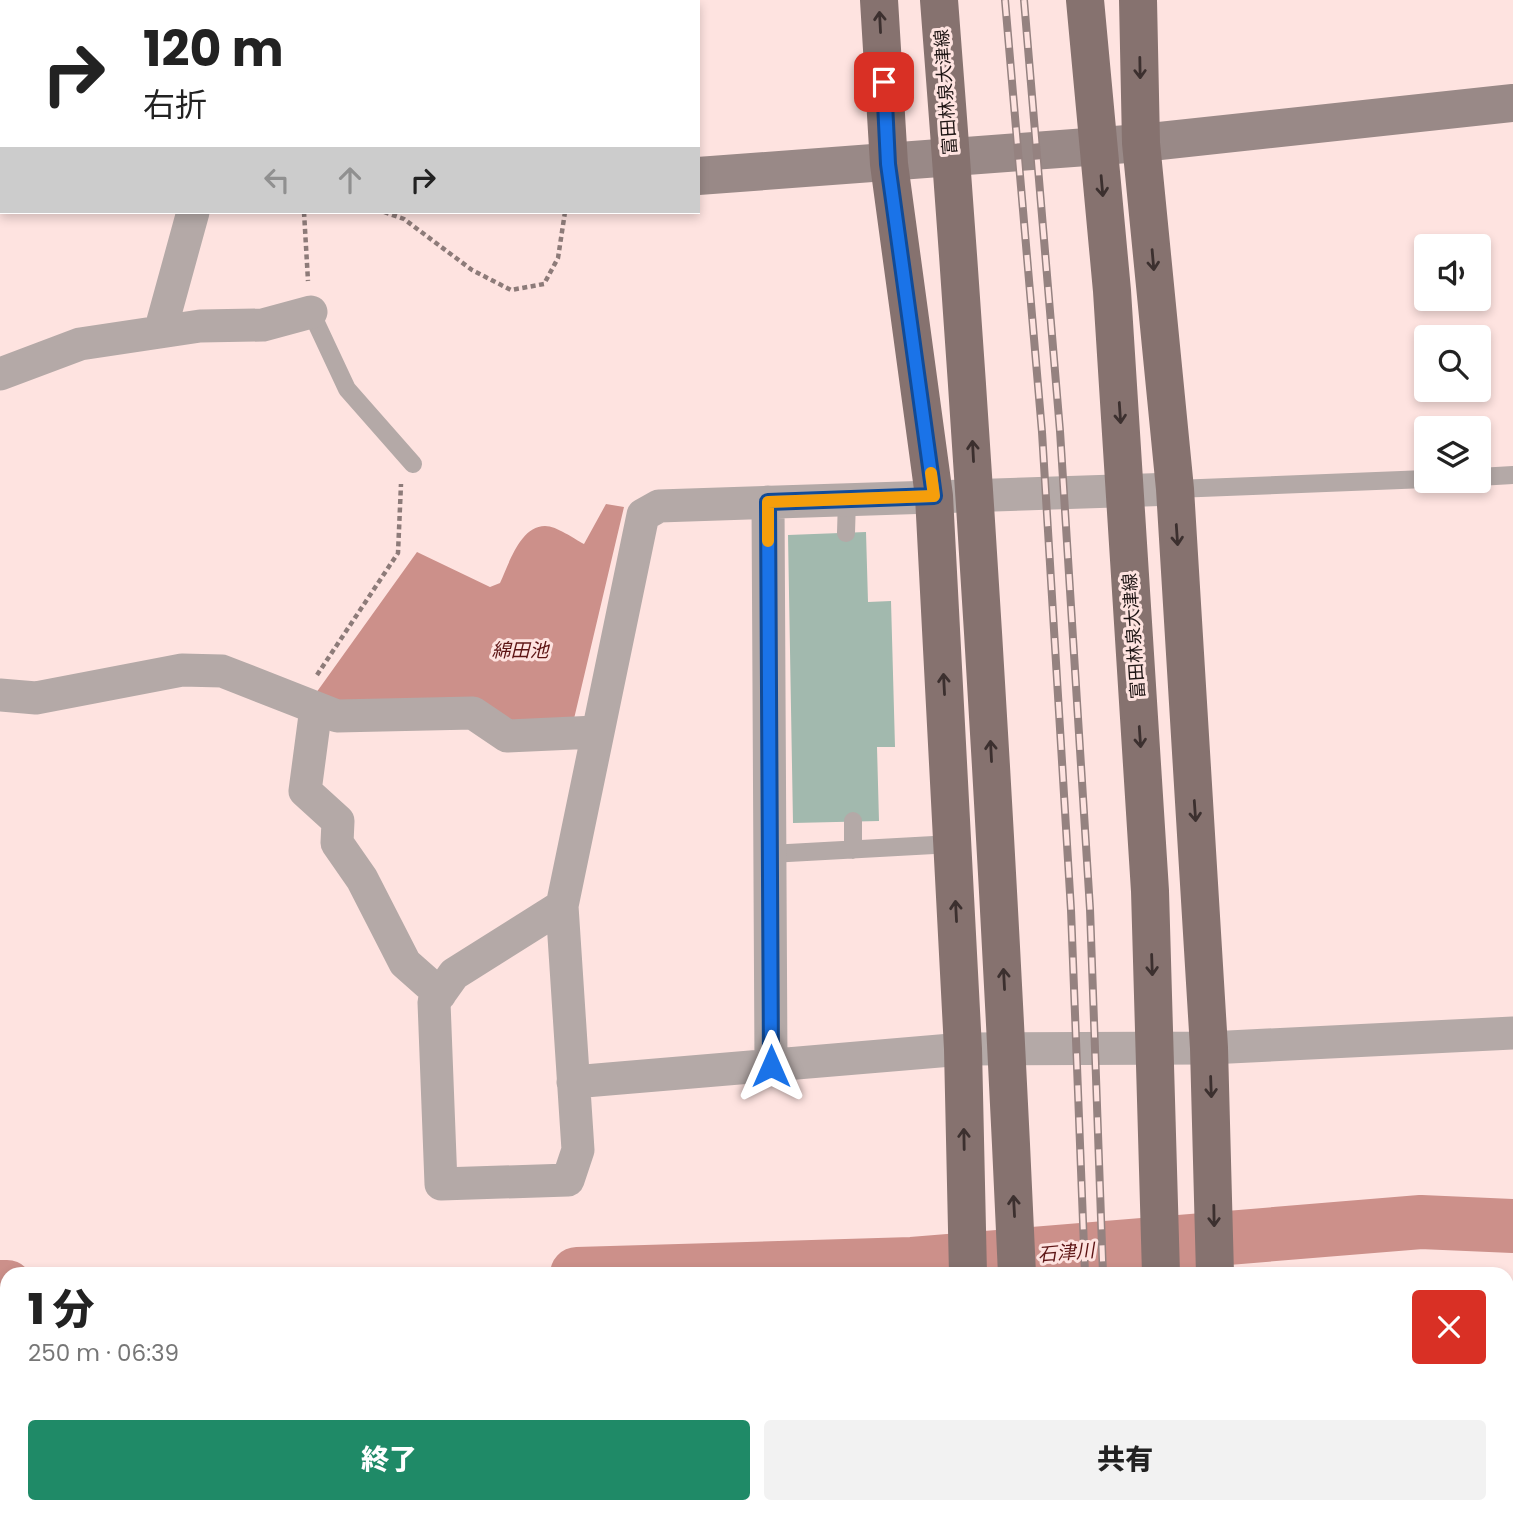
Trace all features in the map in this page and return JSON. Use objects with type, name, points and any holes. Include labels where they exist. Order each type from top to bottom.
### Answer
[{"type":"main road","points":[[879,0],[888,164],[934,496],[963,1049],[968,1267]]},
{"type":"main road","name":"富田林泉大津線","points":[[939,0],[971,416],[1000,890],[1017,1267]]},
{"type":"main road","name":"富田林泉大津線","points":[[1085,0],[1112,291],[1150,891],[1161,1267]]},
{"type":"main road","points":[[1138,0],[1142,143],[1175,489],[1209,1048],[1215,1267]]},
{"type":"street","points":[[700,176],[888,164],[1142,143],[1513,103]]},
{"type":"street","points":[[160,332],[191,214]]},
{"type":"street","points":[[0,374],[80,344],[200,326],[263,325],[311,312]]},
{"type":"street","points":[[562,906],[454,974],[434,1002],[441,1184],[568,1180],[578,1150],[562,906],[643,515],[659,506],[1175,489]]},
{"type":"street","points":[[768,502],[771,1066]]},
{"type":"street","points":[[0,695],[36,698],[182,670],[222,671],[337,716],[473,713],[507,736],[596,732]]},
{"type":"street","points":[[308,705],[305,791],[338,821],[337,843],[362,879],[405,963],[440,994]]},
{"type":"street","points":[[573,1082],[963,1049],[1209,1048],[1513,1033]]},
{"type":"lane","points":[[311,312],[347,390],[407,458]]},
{"type":"lane","points":[[1491,476],[1513,475]]},
{"type":"lane","points":[[1175,489],[1414,479]]},
{"type":"lane","points":[[846,533],[847,499]]},
{"type":"lane","points":[[853,821],[853,849]]},
{"type":"lane","points":[[770,854],[952,844]]},
{"type":"path","points":[[304,214],[311,312]]},
{"type":"path","points":[[390,214],[404,219],[472,270],[511,290],[544,284],[558,258],[565,214]]},
{"type":"path","points":[[308,705],[398,553],[407,458]]},
{"type":"water","name":"綿田池","points":[[606,504],[624,507],[573,723],[506,721],[333,704],[316,693],[417,552],[490,587],[500,583],[516,547],[529,532],[536,528],[550,527],[584,544]]},
{"type":"building","points":[[866,532],[868,602],[891,601],[895,747],[877,747],[879,821],[793,823],[788,535]]},
{"type":"waterway","name":"石津川","points":[[812,1267],[912,1264],[1421,1222],[1513,1226]]},
{"type":"railway","points":[[1005,0],[1042,432],[1071,910],[1085,1267]]},
{"type":"railway","points":[[1024,0],[1060,431],[1090,909],[1103,1267]]},
{"type":"slow traffic","points":[[768,541],[768,502],[934,496],[931,473]]},
{"type":"route","points":[[771,1066],[768,502],[934,496],[888,164],[884,82]]}]
